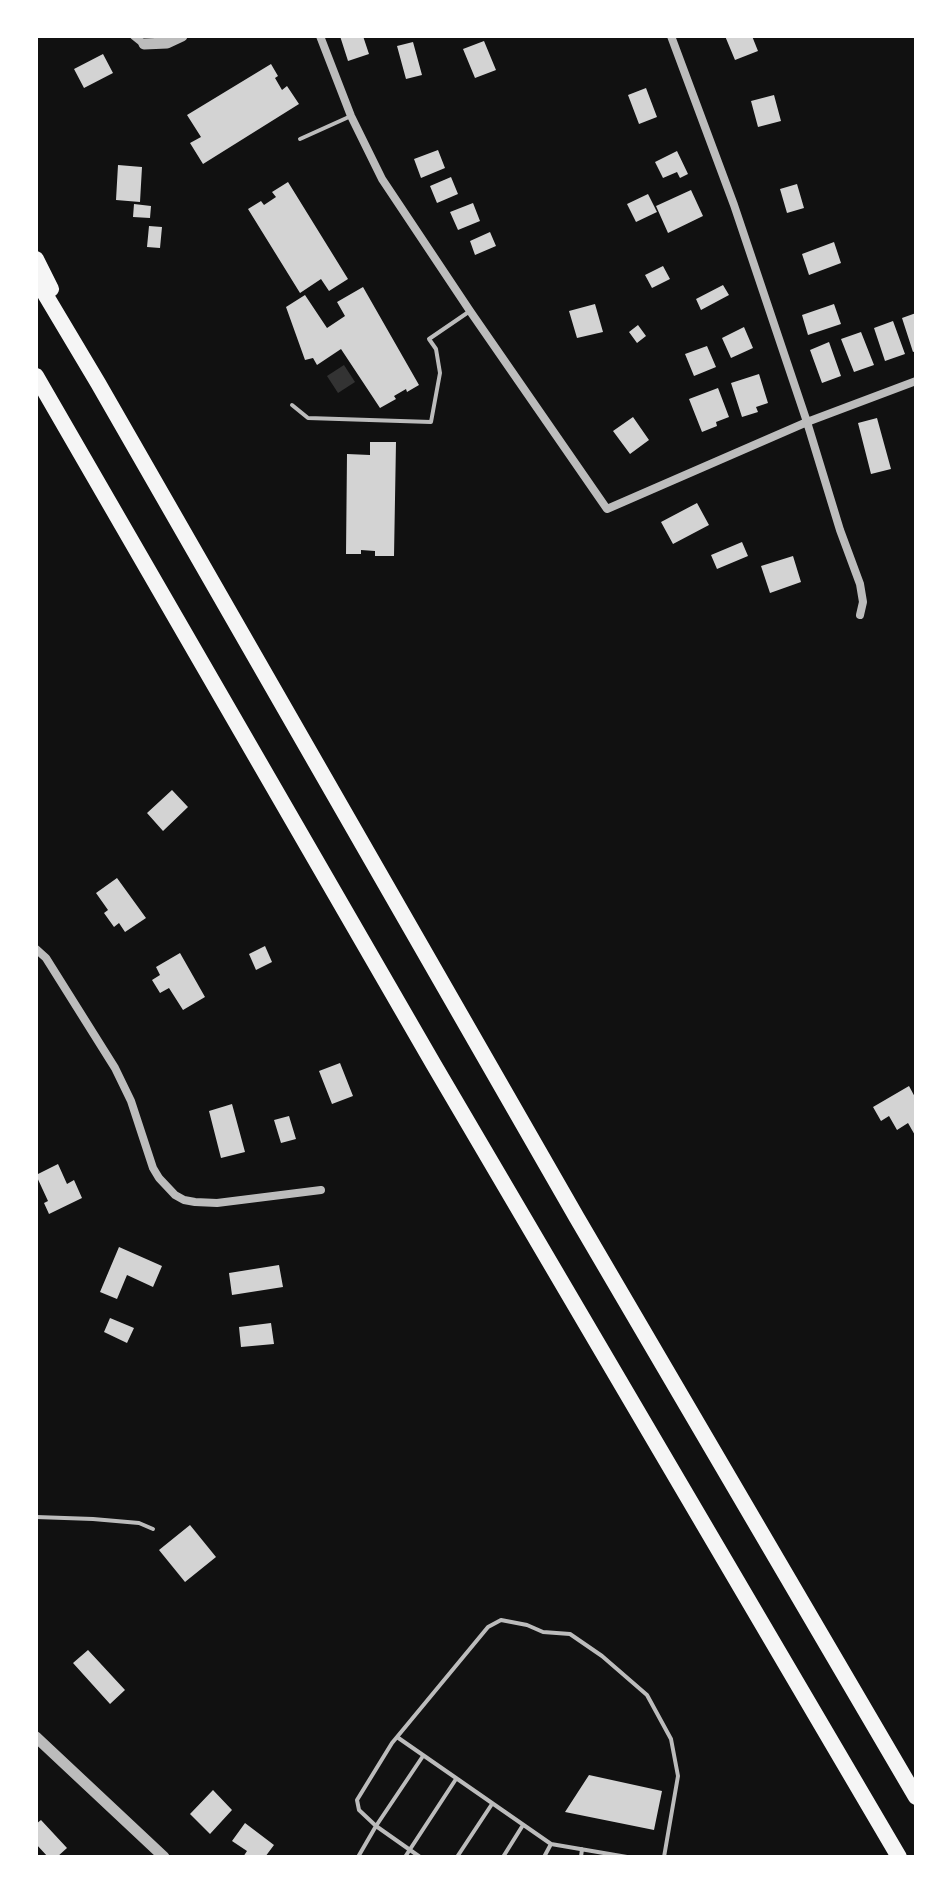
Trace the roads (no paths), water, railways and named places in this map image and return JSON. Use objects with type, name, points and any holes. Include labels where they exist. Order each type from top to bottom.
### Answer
[{"type":"highway","points":[[36,259],[98,383]]},
{"type":"highway","points":[[36,279],[553,1177],[916,1797]]},
{"type":"highway","points":[[36,376],[450,1092],[899,1857]]},
{"type":"street","points":[[139,40],[167,43],[182,36]]},
{"type":"street","points":[[320,36],[351,116],[382,179],[607,509],[807,422],[916,381]]},
{"type":"street","points":[[671,36],[734,205],[860,584],[863,602],[860,615]]},
{"type":"street","points":[[36,949],[46,958],[115,1068],[131,1101],[153,1168],[175,1195],[184,1200],[217,1203],[321,1190]]},
{"type":"street","points":[[36,1737],[164,1857]]},
{"type":"lane","points":[[300,139],[351,116]]},
{"type":"lane","points":[[292,405],[308,418],[431,422],[440,373],[436,349],[429,339],[470,311]]},
{"type":"lane","points":[[36,1517],[139,1523],[153,1529]]},
{"type":"lane","points":[[420,1857],[376,1826],[359,1810],[357,1800],[392,1743],[488,1627],[501,1620],[543,1632],[570,1634],[602,1656],[647,1695],[671,1739],[678,1776],[664,1857]]},
{"type":"lane","points":[[397,1737],[551,1844],[627,1857]]},
{"type":"lane","points":[[358,1857],[423,1756]]},
{"type":"lane","points":[[405,1857],[456,1779]]},
{"type":"lane","points":[[457,1857],[492,1804]]},
{"type":"lane","points":[[503,1857],[523,1825]]},
{"type":"lane","points":[[544,1857],[551,1844]]},
{"type":"lane","points":[[581,1857],[582,1849]]}]
